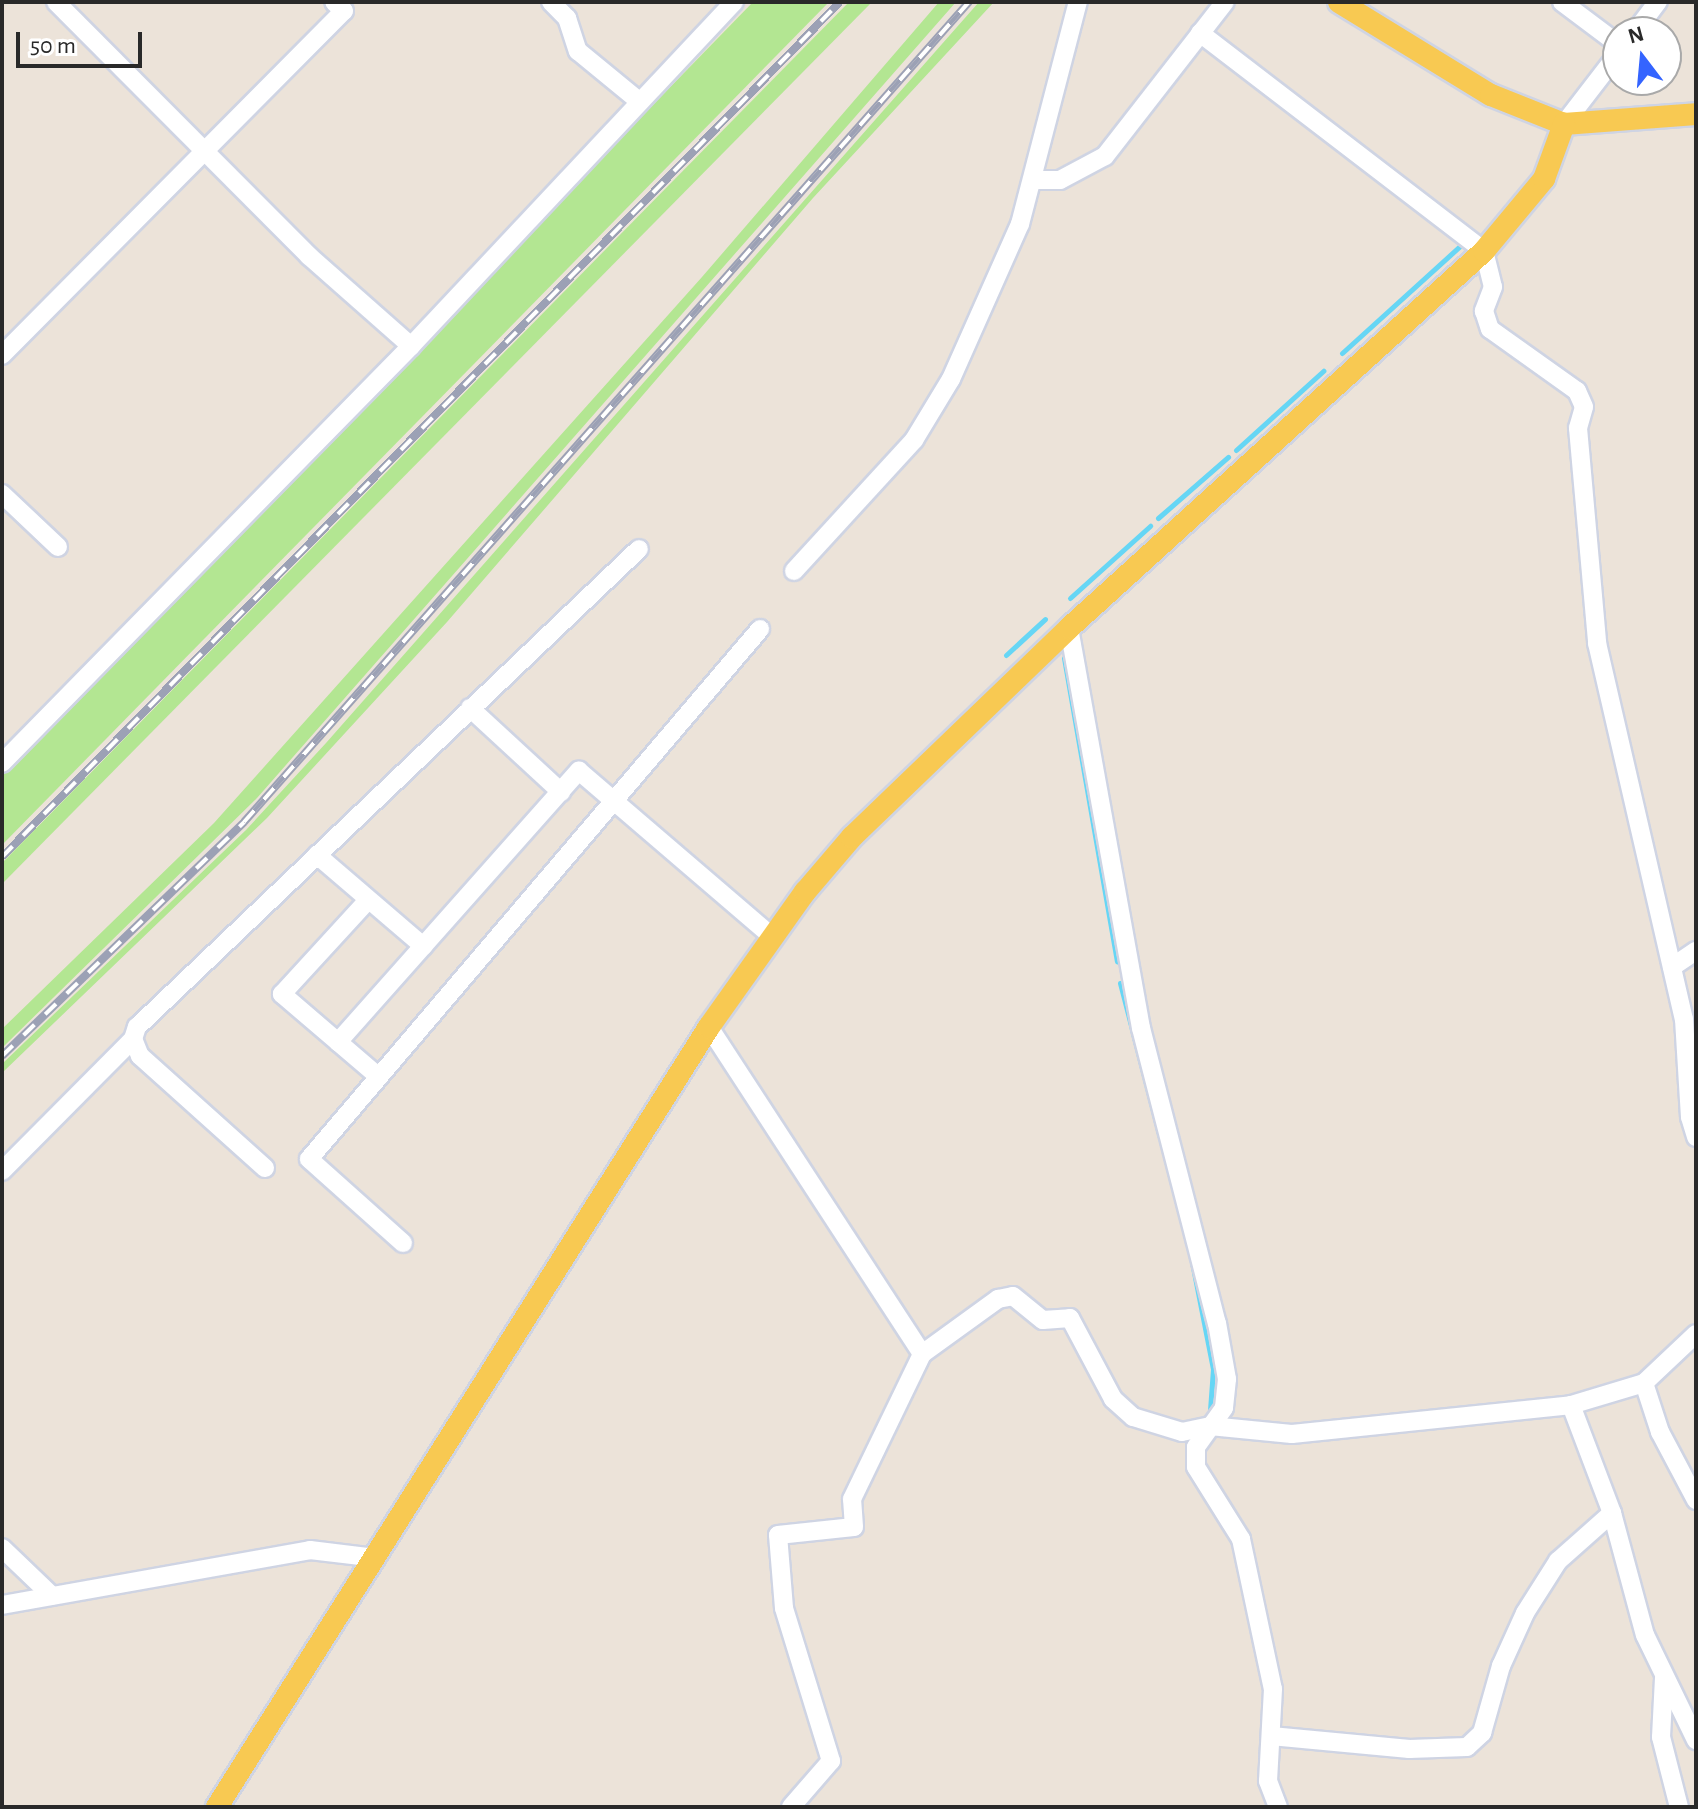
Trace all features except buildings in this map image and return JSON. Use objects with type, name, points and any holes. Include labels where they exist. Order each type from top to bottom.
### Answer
[{"type":"main road","points":[[1339,2],[1491,95],[1564,124],[1696,114]]},
{"type":"main road","points":[[217,1807],[709,1027],[773,937],[852,837],[1069,628],[1484,251],[1544,179],[1564,124]]},
{"type":"street","points":[[56,2],[309,256],[411,346]]},
{"type":"street","points":[[2,355],[344,11],[334,2]]},
{"type":"street","points":[[551,2],[567,18],[578,51],[640,102]]},
{"type":"street","points":[[2,763],[411,346],[734,2]]},
{"type":"street","points":[[794,571],[914,440],[996,283],[1033,180],[1078,2]]},
{"type":"street","points":[[1033,180],[1060,180],[1105,156],[1225,2]]},
{"type":"street","points":[[1562,2],[1602,32]]},
{"type":"street","points":[[1200,33],[1484,251],[1493,287],[1484,311],[1490,329],[1577,391],[1584,407],[1578,428],[1597,643],[1684,1019],[1696,1137]]},
{"type":"street","points":[[1564,124],[1602,75]]},
{"type":"street","points":[[2,494],[58,547]]},
{"type":"street","points":[[2,1171],[133,1039],[146,1016],[639,549]]},
{"type":"street","points":[[1069,628],[1141,1028],[1183,1177],[1222,1351],[1224,1408],[1196,1447],[1196,1467],[1241,1539],[1273,1689],[1268,1781],[1278,1807]]},
{"type":"street","points":[[403,1243],[309,1159],[760,629]]},
{"type":"street","points":[[470,708],[561,792]]},
{"type":"street","points":[[338,1042],[579,771],[773,937]]},
{"type":"street","points":[[317,855],[423,946]]},
{"type":"street","points":[[368,900],[282,994],[379,1077]]},
{"type":"street","points":[[1672,967],[1696,951]]},
{"type":"street","points":[[709,1027],[922,1354]]},
{"type":"street","points":[[133,1039],[140,1056],[265,1168]]},
{"type":"street","points":[[791,1807],[831,1761],[784,1608],[778,1535],[839,1533],[854,1527],[852,1499],[922,1354],[998,1299],[1013,1296],[1043,1320],[1070,1318],[1113,1399],[1133,1417],[1182,1432],[1210,1426],[1292,1434],[1571,1405],[1644,1383],[1696,1334]]},
{"type":"street","points":[[1644,1383],[1660,1432],[1696,1500]]},
{"type":"street","points":[[1571,1405],[1612,1513],[1645,1635],[1696,1740]]},
{"type":"street","points":[[1271,1736],[1409,1749],[1467,1747],[1482,1733],[1501,1666],[1525,1613],[1558,1561],[1612,1513]]},
{"type":"street","points":[[2,1548],[52,1596]]},
{"type":"street","points":[[2,1605],[310,1550],[376,1558]]},
{"type":"street","points":[[1664,1678],[1661,1737],[1679,1807]]},
{"type":"green space","points":[[753,2],[829,2],[2,845],[2,774]]},
{"type":"green space","points":[[849,2],[872,2],[2,884],[2,863]]},
{"type":"green space","points":[[939,2],[956,2],[257,798],[2,1048],[2,1029],[214,823],[702,277]]},
{"type":"green space","points":[[979,2],[994,2],[813,198],[447,622],[267,818],[2,1073],[2,1064],[246,830],[326,743]]},
{"type":"waterway","points":[[1342,353],[1462,244]]},
{"type":"waterway","points":[[1236,450],[1323,371]]},
{"type":"waterway","points":[[1158,518],[1228,457]]},
{"type":"waterway","points":[[1070,598],[1150,526]]},
{"type":"waterway","points":[[1006,655],[1045,619]]},
{"type":"waterway","points":[[1064,658],[1117,961]]},
{"type":"waterway","points":[[1120,983],[1160,1138]]},
{"type":"waterway","points":[[1191,1257],[1213,1369],[1210,1410]]},
{"type":"railway","points":[[2,857],[840,2]]},
{"type":"railway","points":[[2,1056],[244,822],[969,2]]}]
